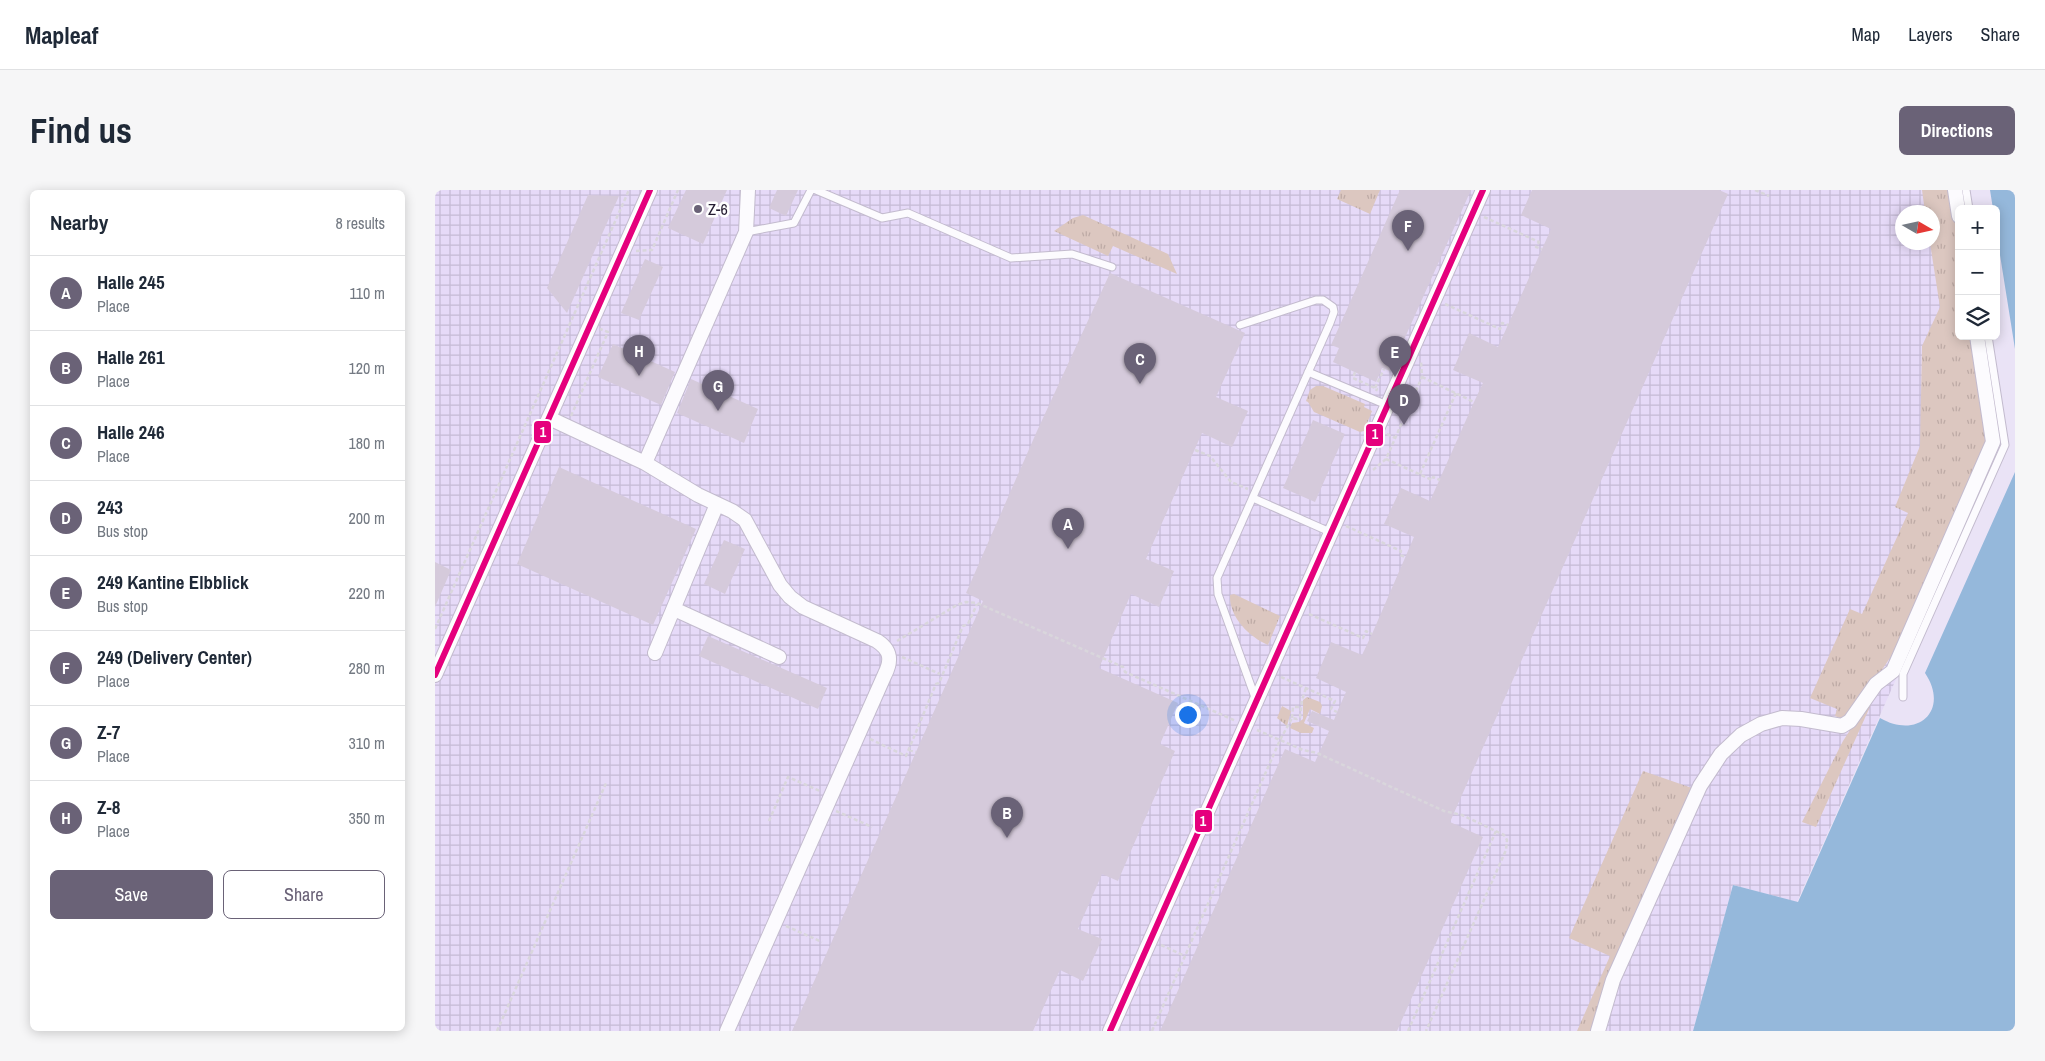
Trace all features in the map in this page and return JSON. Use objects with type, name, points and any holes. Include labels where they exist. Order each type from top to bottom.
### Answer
[{"type":"street","points":[[435,675],[650,190]]},
{"type":"street","points":[[645,463],[746,232],[748,190]]},
{"type":"street","points":[[1110,1031],[1483,190]]},
{"type":"street","points":[[1955,190],[1957,205]]},
{"type":"street","points":[[1598,1031],[1613,980],[1700,786],[1721,754],[1741,735],[1761,724],[1782,718],[1801,719],[1838,726],[1847,724],[1875,684],[1893,671],[1993,442],[1978,340]]},
{"type":"street","points":[[549,418],[645,463],[680,485],[745,520],[780,585],[790,597],[803,607],[877,641],[887,649],[890,660],[727,1031]]},
{"type":"street","points":[[655,653],[717,504]]},
{"type":"street","points":[[674,609],[779,657]]},
{"type":"lane","points":[[746,232],[794,223],[811,190]]},
{"type":"lane","points":[[816,190],[882,218],[909,213],[1011,258],[1072,254],[1112,267]]},
{"type":"lane","points":[[1966,190],[1968,205]]},
{"type":"lane","points":[[1240,325],[1316,300],[1330,302],[1334,312],[1217,578],[1218,594],[1257,700]]},
{"type":"lane","points":[[1903,697],[1903,674],[2005,445],[1989,340]]},
{"type":"lane","points":[[1309,372],[1387,405]]},
{"type":"lane","points":[[1253,498],[1330,532]]},
{"type":"path","points":[[435,629],[629,190]]},
{"type":"path","points":[[600,256],[610,260],[640,250],[652,250],[678,190]]},
{"type":"path","points":[[1755,190],[1769,196]]},
{"type":"path","points":[[1483,217],[1539,242],[1537,246],[1542,249]]},
{"type":"path","points":[[1444,304],[1500,329],[1503,322],[1508,325]]},
{"type":"path","points":[[1368,474],[1386,459],[1422,378],[1420,356]]},
{"type":"path","points":[[1375,388],[1384,369]]},
{"type":"path","points":[[1422,378],[1474,402]]},
{"type":"path","points":[[1419,474],[1456,393]]},
{"type":"path","points":[[1386,459],[1419,474],[1440,480]]},
{"type":"path","points":[[1345,526],[1401,551],[1400,555],[1405,558]]},
{"type":"path","points":[[897,641],[957,605],[966,602],[977,604],[1123,667],[1125,672],[1245,725],[1303,750],[1317,753],[1444,811],[1462,815],[1504,835],[1507,840],[1506,850],[1426,1031]]},
{"type":"path","points":[[868,738],[906,756],[963,626],[968,624],[977,604]]},
{"type":"path","points":[[1307,613],[1363,638],[1366,631],[1372,634]]},
{"type":"path","points":[[902,657],[940,674]]},
{"type":"path","points":[[1280,676],[1335,700],[1331,709],[1337,712]]},
{"type":"path","points":[[1292,718],[1297,719],[1300,716],[1307,688]]},
{"type":"path","points":[[1152,1031],[1280,740],[1292,718],[1293,707],[1301,706]]},
{"type":"path","points":[[909,750],[916,752]]},
{"type":"path","points":[[769,821],[788,777],[824,793]]},
{"type":"path","points":[[497,1031],[607,781]]},
{"type":"path","points":[[836,811],[872,827]]},
{"type":"path","points":[[1408,1031],[1496,831]]},
{"type":"path","points":[[785,926],[822,942]]},
{"type":"shaded area","points":[[435,190],[1963,190],[1965,205],[1955,205],[1955,340],[1986,340],[2001,443],[1797,902],[1733,885],[1693,1031],[435,1031]]},
{"type":"green space","points":[[1341,190],[1380,190],[1370,214],[1337,199]]},
{"type":"green space","points":[[1922,190],[1951,190],[1955,218],[1955,340],[1973,340],[1988,442],[1896,649],[1853,713],[1840,718],[1835,716],[1837,709],[1810,698],[1850,609],[1862,614],[1908,513],[1895,507],[1920,446],[1922,346],[1940,307],[1931,250],[1940,250],[1940,205],[1924,205]]},
{"type":"green space","points":[[1083,215],[1168,254],[1177,274],[1113,246],[1108,256],[1054,231],[1073,218]]},
{"type":"green space","points":[[1316,386],[1323,386],[1365,404],[1364,407],[1372,411],[1364,431],[1360,432],[1314,412],[1306,401],[1310,390]]},
{"type":"green space","points":[[1234,594],[1280,616],[1268,645],[1254,637],[1241,625],[1231,603],[1230,595]]},
{"type":"green space","points":[[1307,697],[1320,702],[1322,706],[1320,714],[1310,709],[1304,723],[1314,728],[1312,733],[1301,733],[1290,728],[1292,723],[1303,719],[1303,700]]},
{"type":"green space","points":[[1871,698],[1873,700],[1816,827],[1802,822],[1843,741]]},
{"type":"green space","points":[[1282,706],[1291,711],[1287,726],[1277,718]]},
{"type":"green space","points":[[1643,771],[1692,788],[1593,1031],[1577,1031],[1610,956],[1569,938]]},
{"type":"water","points":[[1990,190],[2015,190],[2015,349],[2000,255],[2000,205],[1992,205]]},
{"type":"water","points":[[2015,472],[2015,1031],[1693,1031],[1733,885],[1798,902],[1880,718],[1894,724],[1907,725],[1918,723],[1926,718],[1932,709],[1934,699],[1932,686],[1925,673]]},
{"type":"building","name":"Z-6","points":[[686,190],[727,190],[703,244],[668,228]]},
{"type":"building","points":[[777,190],[798,190],[786,216],[769,208]]},
{"type":"building","points":[[1400,190],[1471,190],[1390,371],[1382,368],[1376,382],[1333,362],[1339,348],[1331,345]]},
{"type":"building","points":[[1532,190],[1719,190],[1728,194],[1450,822],[1483,837],[1397,1031],[1160,1031],[1285,749],[1315,762],[1329,731],[1307,721],[1312,711],[1334,720],[1346,692],[1316,678],[1331,642],[1362,655],[1372,634],[1414,537],[1384,524],[1401,488],[1430,501],[1483,383],[1453,370],[1469,333],[1498,347],[1551,229],[1521,215]]},
{"type":"building","points":[[588,195],[619,196],[567,313],[547,288]]},
{"type":"building","points":[[645,259],[663,267],[639,320],[621,313]]},
{"type":"building","points":[[1110,273],[1245,333],[1216,397],[1248,411],[1232,447],[1202,433],[1146,559],[1174,571],[1159,607],[1131,594],[1099,668],[1178,703],[1160,744],[1175,751],[1118,881],[1102,874],[1078,929],[1102,939],[1083,981],[1060,970],[1033,1031],[792,1031],[983,601],[966,593],[1037,431]]},
{"type":"building","points":[[613,344],[675,372],[661,405],[598,377]]},
{"type":"building","points":[[691,379],[758,409],[744,443],[677,413]]},
{"type":"building","points":[[1313,420],[1345,434],[1315,502],[1283,488]]},
{"type":"building","points":[[559,467],[696,529],[653,625],[517,564]]},
{"type":"building","points":[[724,540],[745,549],[725,594],[704,584]]},
{"type":"building","points":[[435,562],[451,570],[435,607]]},
{"type":"building","points":[[708,636],[827,688],[818,709],[699,656]]},
{"type":"transit line","name":"1","points":[[435,675],[650,190]]},
{"type":"transit line","name":"1","points":[[1110,1031],[1483,190]]},
{"type":"place","name":"Z-6","points":[[698,209]]},
{"type":"place","name":"249 (Delivery Center)","points":[[1408,251]]},
{"type":"place","name":"Z-8","points":[[639,376]]},
{"type":"place","name":"249 Kantine Elbblick","points":[[1395,377]]},
{"type":"place","name":"Halle 246","points":[[1140,384]]},
{"type":"place","name":"Z-7","points":[[718,411]]},
{"type":"place","name":"243","points":[[1404,425]]},
{"type":"place","name":"Halle 245","points":[[1068,549]]},
{"type":"place","name":"Halle 261","points":[[1007,838]]}]
